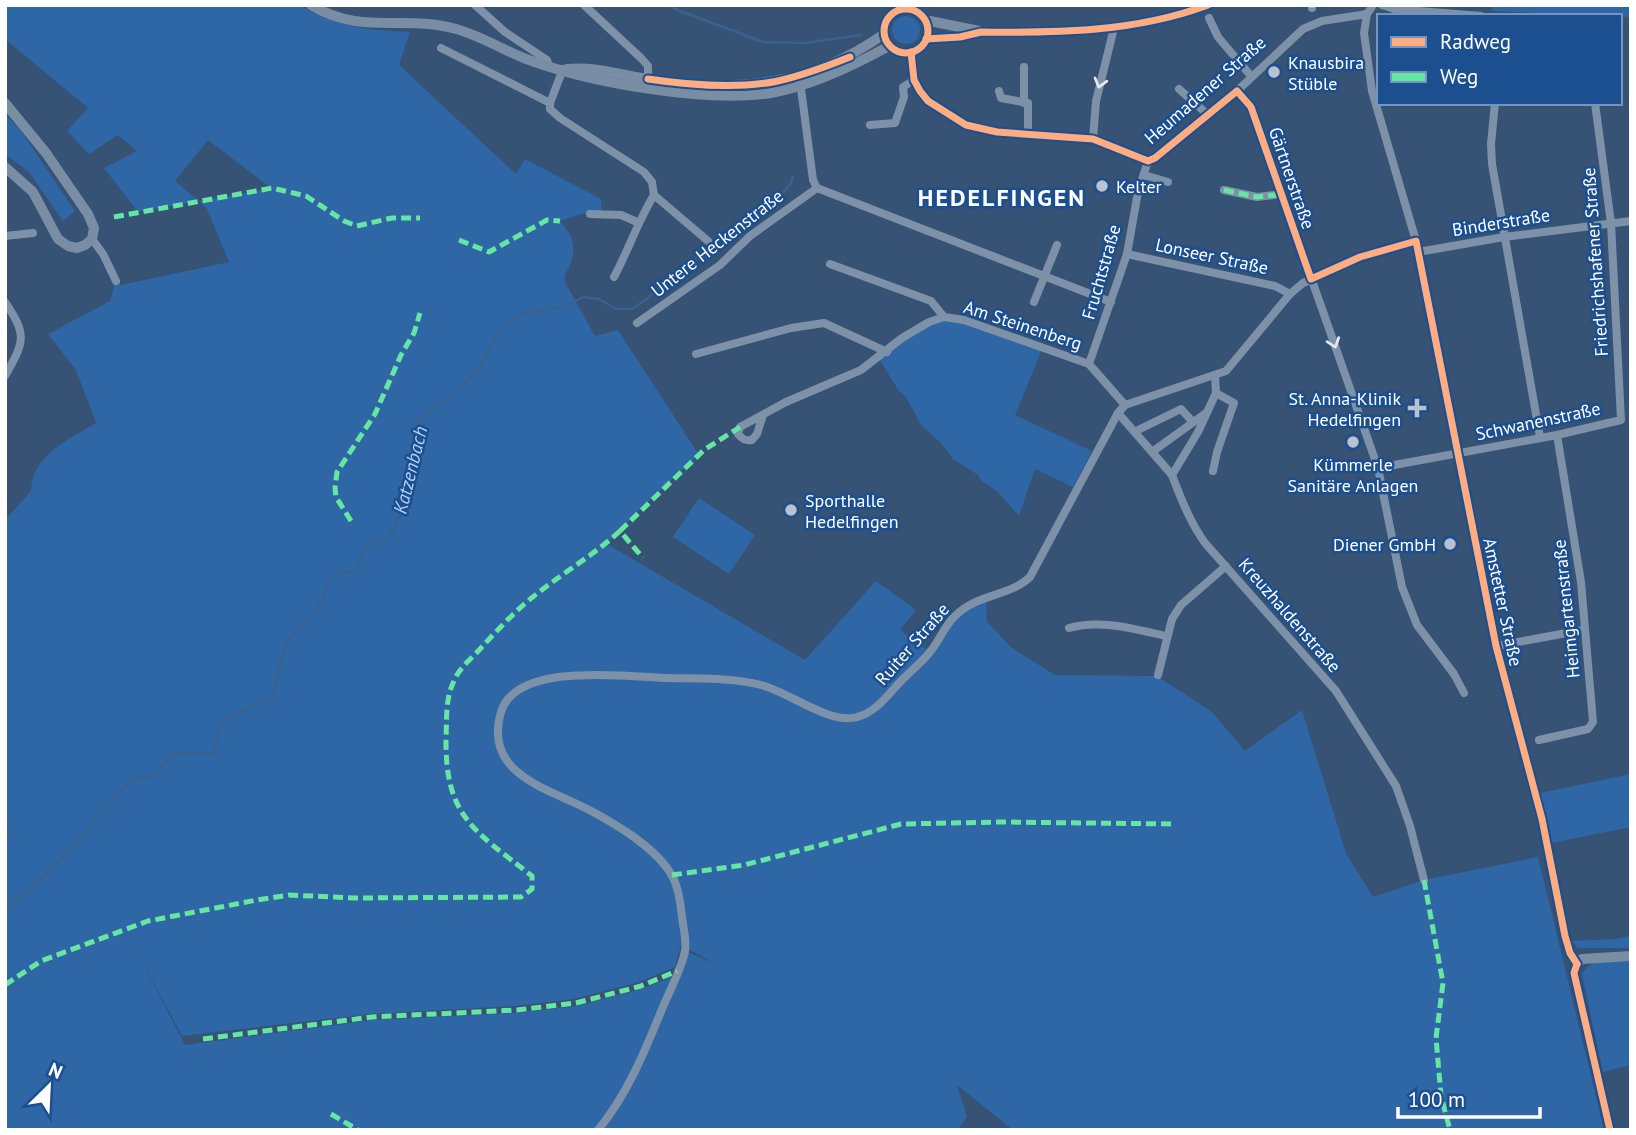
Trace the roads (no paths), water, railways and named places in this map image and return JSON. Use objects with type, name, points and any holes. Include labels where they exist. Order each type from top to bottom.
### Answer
[{"type":"main road","points":[[311,5],[334,16],[356,22],[425,24],[456,29],[518,56],[549,66],[563,69],[581,68],[648,84],[742,85],[800,81],[855,64],[889,46]]},
{"type":"main road","points":[[926,39],[960,37],[981,32],[1114,28],[1162,20],[1208,5]]},
{"type":"main road","points":[[800,81],[850,57],[884,34],[890,17],[897,8],[914,10],[925,20],[927,26],[926,39],[920,47],[911,52],[901,52],[889,46],[884,34]]},
{"type":"main road","points":[[925,20],[981,32]]},
{"type":"main road","points":[[5,103],[29,130],[88,214],[94,228],[92,239],[77,248],[58,239],[33,192],[5,167]]},
{"type":"main road","points":[[1610,1130],[1574,973],[1582,959],[1631,956]]},
{"type":"street","points":[[475,5],[505,32],[547,60],[549,66]]},
{"type":"street","points":[[584,5],[648,66],[648,84]]},
{"type":"street","points":[[1367,14],[1373,5]]},
{"type":"street","points":[[1382,5],[1394,9],[1456,14]]},
{"type":"street","name":"Heumadener Straße","points":[[914,80],[928,101],[965,125],[997,132],[1028,132],[1093,139],[1148,161],[1237,91],[1286,43],[1313,24],[1353,14],[1367,14]]},
{"type":"street","name":"Amstetter Straße","points":[[1367,14],[1364,33],[1372,90],[1416,241],[1496,646],[1542,819],[1565,936],[1570,953],[1577,964]]},
{"type":"street","points":[[1209,18],[1217,37],[1251,76]]},
{"type":"street","points":[[1093,139],[1096,102],[1114,28]]},
{"type":"street","points":[[441,48],[550,103]]},
{"type":"street","points":[[870,125],[895,123],[904,97],[903,87],[914,80],[911,52]]},
{"type":"street","points":[[1024,67],[1024,103]]},
{"type":"street","points":[[563,69],[550,103],[554,114],[644,172],[652,182],[654,195],[708,241]]},
{"type":"street","points":[[800,81],[813,180],[817,188],[1111,302]]},
{"type":"street","points":[[1179,89],[1207,114]]},
{"type":"street","points":[[999,91],[1001,98],[1007,101],[1028,103],[1028,132]]},
{"type":"street","name":"Gärtnerstraße","points":[[1237,91],[1251,107],[1378,468],[1402,587],[1417,625],[1454,674],[1464,693]]},
{"type":"street","points":[[1495,105],[1492,164],[1540,438]]},
{"type":"street","name":"Friedrichshafener Straße","points":[[1595,105],[1611,223],[1622,419]]},
{"type":"street","name":"Fruchtstraße","points":[[1089,363],[1127,254],[1138,192],[1148,161]]},
{"type":"street","points":[[1143,175],[1168,182]]},
{"type":"street","name":"Untere Heckenstraße","points":[[637,323],[720,265],[750,236],[817,188]]},
{"type":"street","points":[[1224,190],[1257,197],[1282,194]]},
{"type":"street","points":[[614,277],[629,250],[637,222],[654,195]]},
{"type":"street","points":[[590,214],[621,215],[637,222]]},
{"type":"street","name":"Binderstraße","points":[[1418,252],[1504,237],[1631,221]]},
{"type":"street","points":[[5,236],[33,233]]},
{"type":"street","points":[[92,239],[103,254],[116,281]]},
{"type":"street","points":[[1089,363],[1125,405],[1226,371],[1290,294],[1311,279],[1360,257],[1416,241]]},
{"type":"street","points":[[1034,302],[1057,245]]},
{"type":"street","name":"Lonseer Straße","points":[[1127,254],[1275,286],[1290,294]]},
{"type":"street","points":[[830,264],[930,301],[944,317]]},
{"type":"street","points":[[5,302],[21,332],[22,343],[5,376]]},
{"type":"street","name":"Am Steinenberg","points":[[763,415],[861,370],[918,328],[944,317],[964,320],[1089,363]]},
{"type":"street","points":[[696,354],[791,328],[824,323],[887,352]]},
{"type":"street","points":[[1172,475],[1198,432],[1216,393],[1215,375]]},
{"type":"street","points":[[1213,471],[1234,403],[1216,393]]},
{"type":"street","name":"Ruiter Straße","points":[[597,1130],[635,1072],[685,951],[677,887],[666,867],[627,833],[594,812],[526,780],[505,760],[499,743],[498,725],[502,708],[511,696],[522,688],[547,679],[589,674],[719,679],[761,685],[829,715],[856,718],[869,713],[930,653],[953,618],[967,605],[986,596],[1012,589],[1030,576],[1118,413],[1125,405]]},
{"type":"street","points":[[1136,431],[1181,409],[1192,421]]},
{"type":"street","name":"Kreuzhaldenstraße","points":[[1118,413],[1172,475],[1194,526],[1336,691],[1396,786],[1424,880]]},
{"type":"street","points":[[1152,452],[1206,413]]},
{"type":"street","name":"Schwanenstraße","points":[[1378,468],[1557,435],[1622,419]]},
{"type":"street","name":"Heimgartenstraße","points":[[1539,740],[1588,729],[1593,722],[1576,545],[1557,435]]},
{"type":"street","points":[[1158,675],[1166,636],[1181,605],[1227,566]]},
{"type":"street","points":[[1069,628],[1086,623],[1166,636]]},
{"type":"street","points":[[1496,646],[1583,630]]},
{"type":"waterway","points":[[669,5],[763,42],[805,43],[861,35]]},
{"type":"waterway","name":"Katzenbach","points":[[5,910],[49,872],[134,777],[153,777],[172,754],[215,753],[219,722],[272,698],[287,641],[319,606],[334,574],[358,570],[365,547],[389,538],[405,505],[405,476],[416,447],[419,421],[478,372],[497,334],[523,313],[563,307],[583,297],[599,299],[616,309],[632,309],[647,299],[671,274],[697,258],[713,255],[749,223],[762,216],[790,185],[793,177]]},
{"type":"waterway","points":[[5,831],[15,833]]},
{"type":"place","name":"Knausbira Stüble","points":[[1274,72]]},
{"type":"place","name":"Kelter","points":[[1102,186]]},
{"type":"place","name":"St. Anna-Klinik Hedelfingen","points":[[1417,408]]},
{"type":"place","name":"Kümmerle Sanitäre Anlagen","points":[[1353,442]]},
{"type":"place","name":"Sporthalle Hedelfingen","points":[[791,510]]},
{"type":"place","name":"Diener GmbH","points":[[1450,544]]},
{"type":"district","name":"HEDELFINGEN","points":[[1002,197]]}]
